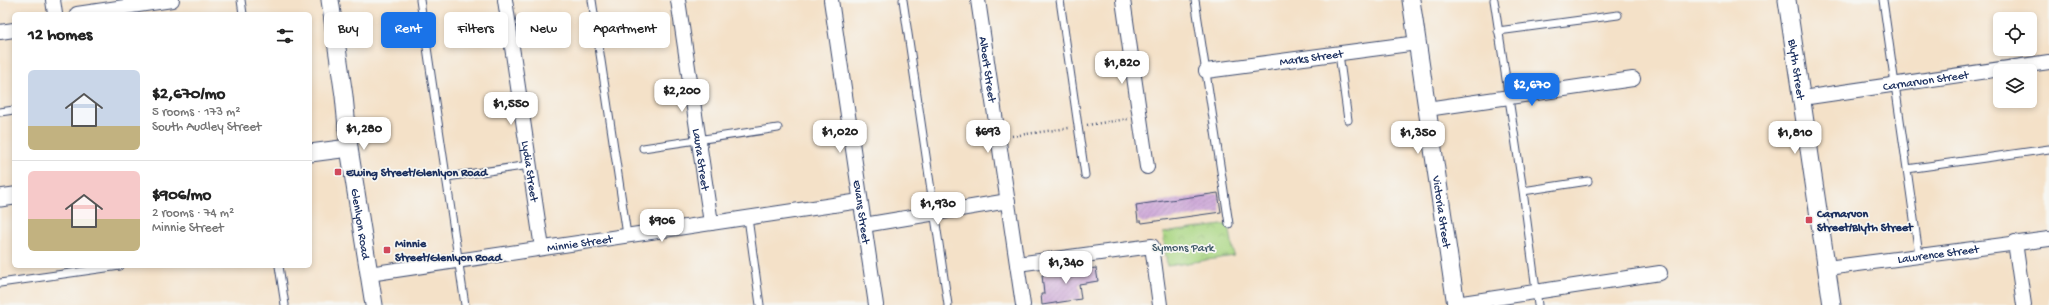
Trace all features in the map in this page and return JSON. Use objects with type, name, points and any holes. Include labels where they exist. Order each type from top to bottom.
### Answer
[{"type":"street","points":[[52,0],[55,12]]},
{"type":"street","points":[[91,12],[172,0]]},
{"type":"street","name":"Glenlyon Road","points":[[330,0],[344,96],[349,148],[374,305]]},
{"type":"street","name":"Lydia Street","points":[[505,0],[542,248]]},
{"type":"street","name":"Laura Street","points":[[678,0],[711,223]]},
{"type":"street","name":"Evans Street","points":[[831,0],[876,305]]},
{"type":"street","name":"Albert Street","points":[[978,0],[1023,305]]},
{"type":"street","points":[[1123,0],[1147,166]]},
{"type":"street","name":"Victoria Street","points":[[1411,0],[1456,304]]},
{"type":"street","name":"Blyth Street","points":[[1787,0],[1832,305]]},
{"type":"street","points":[[0,32],[12,30]]},
{"type":"street","name":"Marks Street","points":[[1206,71],[1417,43]]},
{"type":"street","name":"Carnarvon Street","points":[[1802,98],[2049,62]]},
{"type":"street","points":[[1427,109],[1633,79]]},
{"type":"street","points":[[312,153],[349,148]]},
{"type":"street","points":[[0,198],[12,196]]},
{"type":"street","name":"Minnie Street","points":[[369,274],[860,201]]},
{"type":"street","points":[[864,224],[1008,201]]},
{"type":"street","name":"Lawrence Street","points":[[1827,268],[2015,242],[2049,239]]},
{"type":"street","points":[[2015,242],[2024,305]]},
{"type":"street","points":[[1017,264],[1152,246],[1160,305]]},
{"type":"street","points":[[1456,304],[1537,298],[1660,273]]},
{"type":"lane","points":[[241,0],[243,12]]},
{"type":"lane","points":[[420,0],[465,305]]},
{"type":"lane","points":[[592,0],[627,236]]},
{"type":"lane","points":[[903,0],[948,305]]},
{"type":"lane","points":[[1060,0],[1084,175]]},
{"type":"lane","points":[[1195,0],[1229,224]]},
{"type":"lane","points":[[1494,0],[1523,191],[1537,298]]},
{"type":"lane","points":[[1883,0],[1919,255]]},
{"type":"lane","points":[[1498,31],[1618,15]]},
{"type":"lane","points":[[1339,54],[1348,120]]},
{"type":"lane","points":[[0,112],[12,110]]},
{"type":"lane","points":[[643,148],[778,128]]},
{"type":"lane","points":[[1907,169],[2049,149]]},
{"type":"lane","points":[[446,177],[530,165]]},
{"type":"lane","points":[[1523,191],[1588,181]]},
{"type":"lane","points":[[748,218],[760,305]]},
{"type":"lane","points":[[0,283],[106,268]]},
{"type":"lane","points":[[279,268],[285,305]]},
{"type":"path","points":[[998,138],[1134,118]]},
{"type":"green space","name":"Symons Park","points":[[1229,224],[1234,256],[1167,266],[1163,233]]},
{"type":"building","points":[[1218,193],[1221,212],[1142,223],[1141,221],[1138,221],[1136,205]]},
{"type":"building","points":[[1096,268],[1098,281],[1079,284],[1081,299],[1042,305],[1041,294],[1044,294],[1042,275]]},
{"type":"place","name":"Ewing Street/Glenlyon Road","points":[[338,172]]},
{"type":"place","name":"Carnarvon Street/Blyth Street","points":[[1809,220]]},
{"type":"place","name":"Minnie Street/Glenlyon Road","points":[[387,250]]}]
